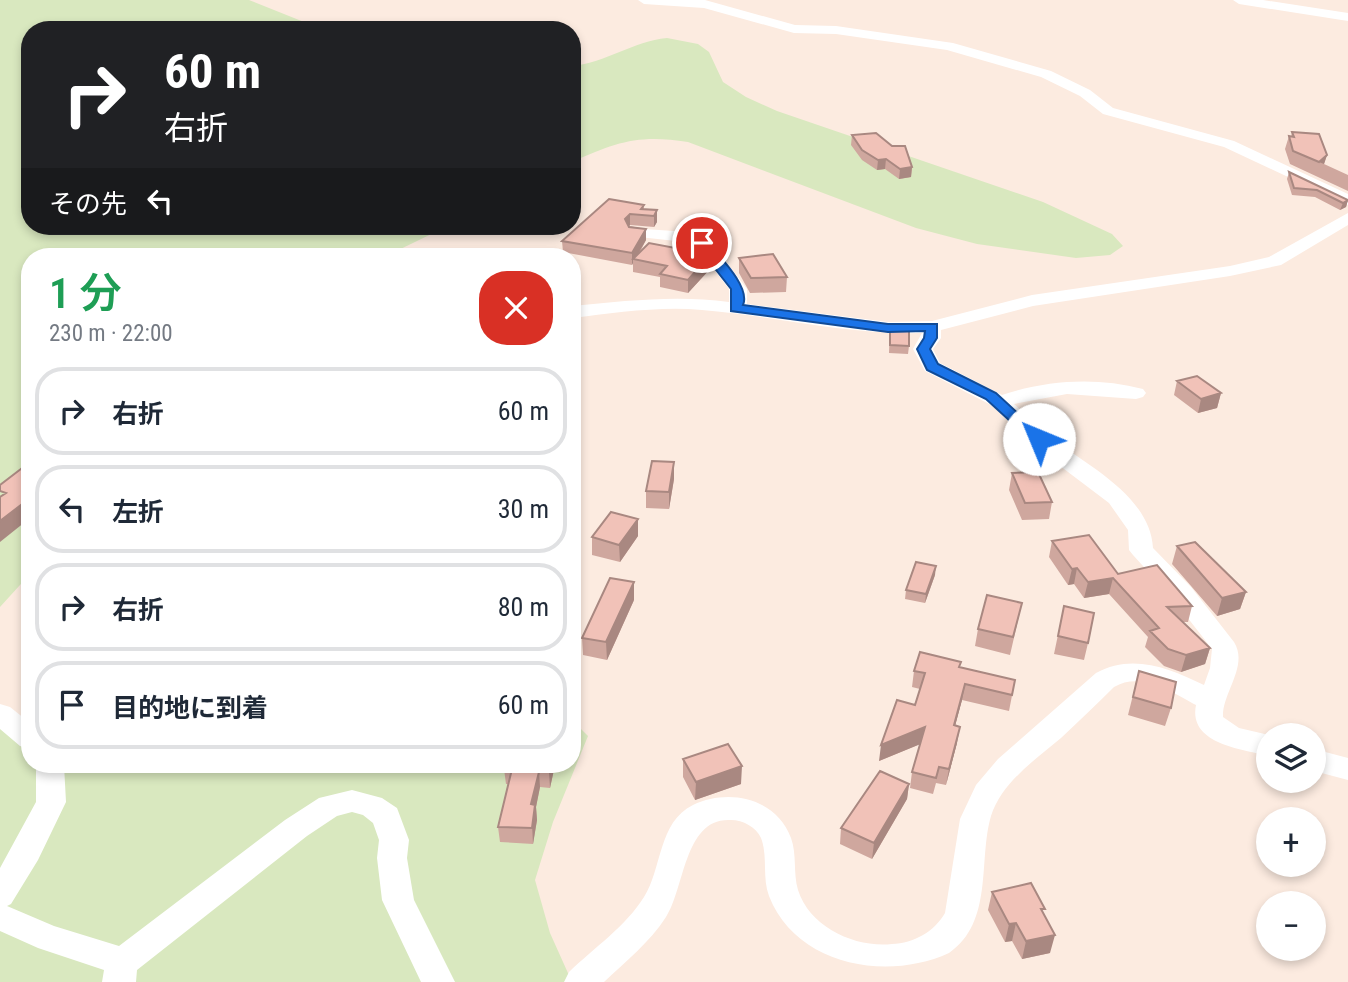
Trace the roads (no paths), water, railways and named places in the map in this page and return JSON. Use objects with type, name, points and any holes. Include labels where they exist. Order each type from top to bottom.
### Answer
[{"type":"street","points":[[644,0],[705,4],[794,30],[836,30],[948,46],[979,54],[1064,82],[1093,98],[1108,111],[1229,145],[1348,200]]},
{"type":"street","points":[[1239,0],[1348,17]]},
{"type":"street","points":[[581,311],[649,304],[700,304],[888,328],[932,327],[1032,301],[1230,271],[1275,261],[1348,218]]},
{"type":"street","points":[[636,232],[688,237],[702,243],[738,289],[736,308]]},
{"type":"street","points":[[932,327],[931,338],[923,349],[932,367],[1000,402],[1039,439],[1068,459],[1125,507],[1140,530],[1141,550],[1182,593],[1225,648],[1223,672],[1211,700],[1209,717],[1215,728],[1256,742]]},
{"type":"street","points":[[1000,402],[1031,391],[1087,386],[1136,393]]},
{"type":"street","points":[[581,982],[644,920],[660,898],[678,840],[692,820],[702,813],[719,808],[740,808],[755,813],[772,831],[778,849],[784,894],[794,917],[825,945],[845,955],[872,959],[922,952],[952,933],[968,884],[975,819],[990,789],[1007,769],[1105,680],[1122,672],[1143,673],[1170,681],[1211,700]]},
{"type":"street","points":[[0,714],[21,732]]},
{"type":"street","points":[[1326,763],[1348,769]]},
{"type":"street","points":[[0,895],[27,851],[51,802],[50,773]]},
{"type":"street","points":[[0,917],[49,938],[99,952],[120,973],[296,828],[329,806],[352,801],[372,806],[386,816],[394,840],[392,858],[398,900],[438,982]]}]
